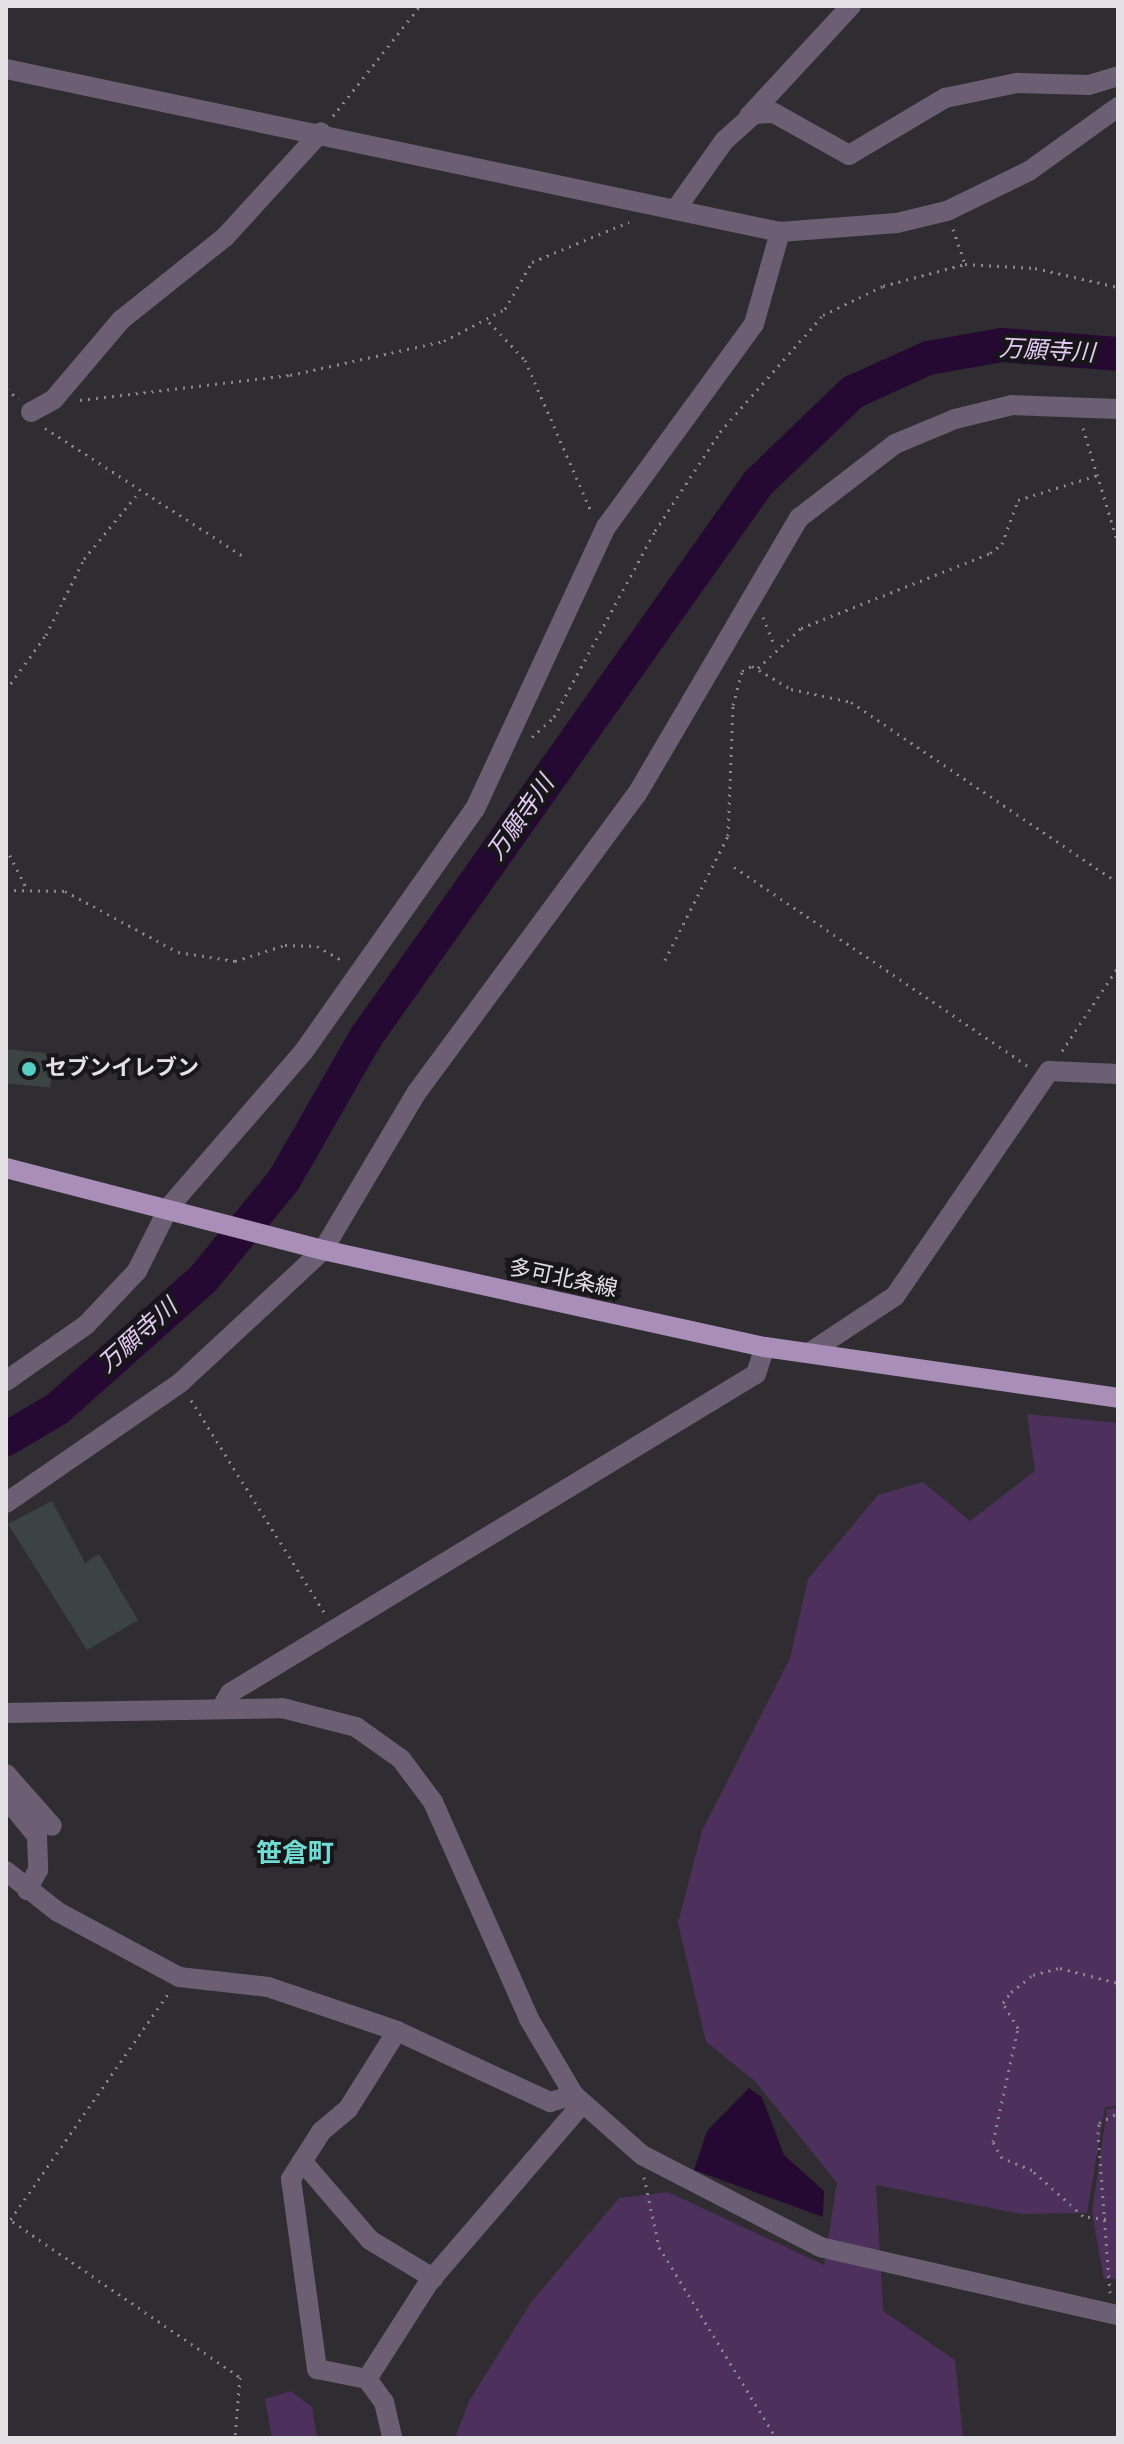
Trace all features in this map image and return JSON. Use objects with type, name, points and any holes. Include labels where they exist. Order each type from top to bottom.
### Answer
[{"type":"main road","name":"多可北条線","points":[[6,1168],[175,1209],[313,1247],[765,1347],[1118,1398]]},
{"type":"street","points":[[670,204],[851,6]]},
{"type":"street","points":[[6,69],[670,204],[780,232],[897,223],[947,211],[1029,171],[1118,107]]},
{"type":"street","points":[[749,116],[774,113],[849,155],[945,98],[1017,83],[1089,85],[1118,76]]},
{"type":"street","points":[[31,412],[58,395],[121,320],[225,237],[321,132]]},
{"type":"street","points":[[6,1381],[86,1325],[137,1271],[175,1209],[304,1051],[475,809],[606,527],[754,324],[780,232]]},
{"type":"street","points":[[6,1503],[180,1383],[313,1247],[417,1092],[637,794],[799,518],[883,452],[955,419],[1012,405],[1118,409]]},
{"type":"street","points":[[809,1353],[895,1296],[1047,1074],[1118,1074]]},
{"type":"street","points":[[222,1707],[230,1693],[756,1374],[765,1347]]},
{"type":"street","points":[[6,1713],[222,1707],[317,1712],[356,1727],[401,1759],[433,1802],[529,2019],[578,2100],[650,2159],[820,2247],[1116,2316]]},
{"type":"street","points":[[6,1774],[52,1826]]},
{"type":"street","points":[[6,1798],[37,1836],[38,1870],[27,1890]]},
{"type":"street","points":[[6,1871],[27,1890],[179,1977],[268,1987],[397,2031],[550,2102],[578,2100]]},
{"type":"street","points":[[392,2438],[384,2402],[367,2379],[317,2369],[290,2205],[291,2179],[302,2161],[321,2132],[348,2109],[397,2031]]},
{"type":"street","points":[[367,2379],[433,2278],[578,2100]]},
{"type":"street","points":[[302,2161],[370,2240],[433,2278]]},
{"type":"path","points":[[321,132],[420,6]]},
{"type":"path","points":[[58,395],[127,400],[212,379],[324,369],[425,347],[489,322],[505,309],[532,262],[670,204]]},
{"type":"path","points":[[947,211],[965,264]]},
{"type":"path","points":[[509,739],[520,743],[554,717],[690,476],[805,332],[848,300],[965,264],[1035,268],[1118,287]]},
{"type":"path","points":[[489,322],[525,360],[571,479],[606,527]]},
{"type":"path","points":[[6,389],[64,444],[246,558]]},
{"type":"path","points":[[1077,406],[1118,543]]},
{"type":"path","points":[[665,960],[728,836],[733,705],[742,671],[758,668],[801,628],[990,553],[1002,544],[1018,500],[1098,475]]},
{"type":"path","points":[[6,690],[46,635],[84,559],[139,492]]},
{"type":"path","points":[[758,668],[791,689],[851,702],[1118,883]]},
{"type":"path","points":[[6,848],[28,891]]},
{"type":"path","points":[[734,867],[1047,1074],[1118,967]]},
{"type":"path","points":[[6,890],[65,891],[144,940],[178,952],[235,961],[285,945],[317,946],[359,971]]},
{"type":"path","points":[[180,1383],[335,1630]]},
{"type":"path","points":[[1106,2219],[1083,2216],[1032,2170],[1002,2158],[993,2142],[1018,2028],[1003,2003],[1011,1992],[1033,1975],[1060,1968],[1118,1983]]},
{"type":"path","points":[[6,2226],[179,1977]]},
{"type":"path","points":[[1116,2316],[1098,2134],[1099,2123],[1118,2113]]},
{"type":"path","points":[[650,2159],[642,2185],[659,2247],[776,2438]]},
{"type":"path","points":[[6,2217],[240,2377],[235,2438]]},
{"type":"shaded area","points":[[1027,1414],[1118,1423],[1118,2106],[1105,2107],[1087,2213],[1021,2214],[876,2185],[883,2311],[955,2360],[963,2438],[455,2438],[469,2401],[532,2301],[619,2198],[668,2192],[824,2265],[837,2183],[755,2081],[706,2042],[678,1923],[702,1831],[790,1658],[808,1579],[878,1495],[923,1482],[970,1521],[1035,1471]]},
{"type":"shaded area","points":[[749,2088],[762,2097],[784,2155],[824,2191],[823,2217],[694,2170],[707,2131]]},
{"type":"shaded area","points":[[1118,2108],[1118,2279],[1104,2279],[1092,2213],[1107,2109]]},
{"type":"shaded area","points":[[291,2391],[312,2407],[317,2438],[272,2438],[265,2399]]},
{"type":"building","name":"セブンイレブン","points":[[6,1049],[54,1054],[50,1088],[6,1083]]},
{"type":"building","points":[[52,1501],[85,1563],[99,1554],[138,1620],[87,1650],[8,1524]]},
{"type":"waterway","name":"万願寺川","points":[[6,1439],[57,1409],[204,1278],[284,1180],[366,1037],[758,483],[853,392],[928,358],[1002,345],[1118,354]]},
{"type":"place","name":"セブンイレブン","points":[[29,1069]]},
{"type":"district","name":"笹倉町","points":[[295,1854]]}]
